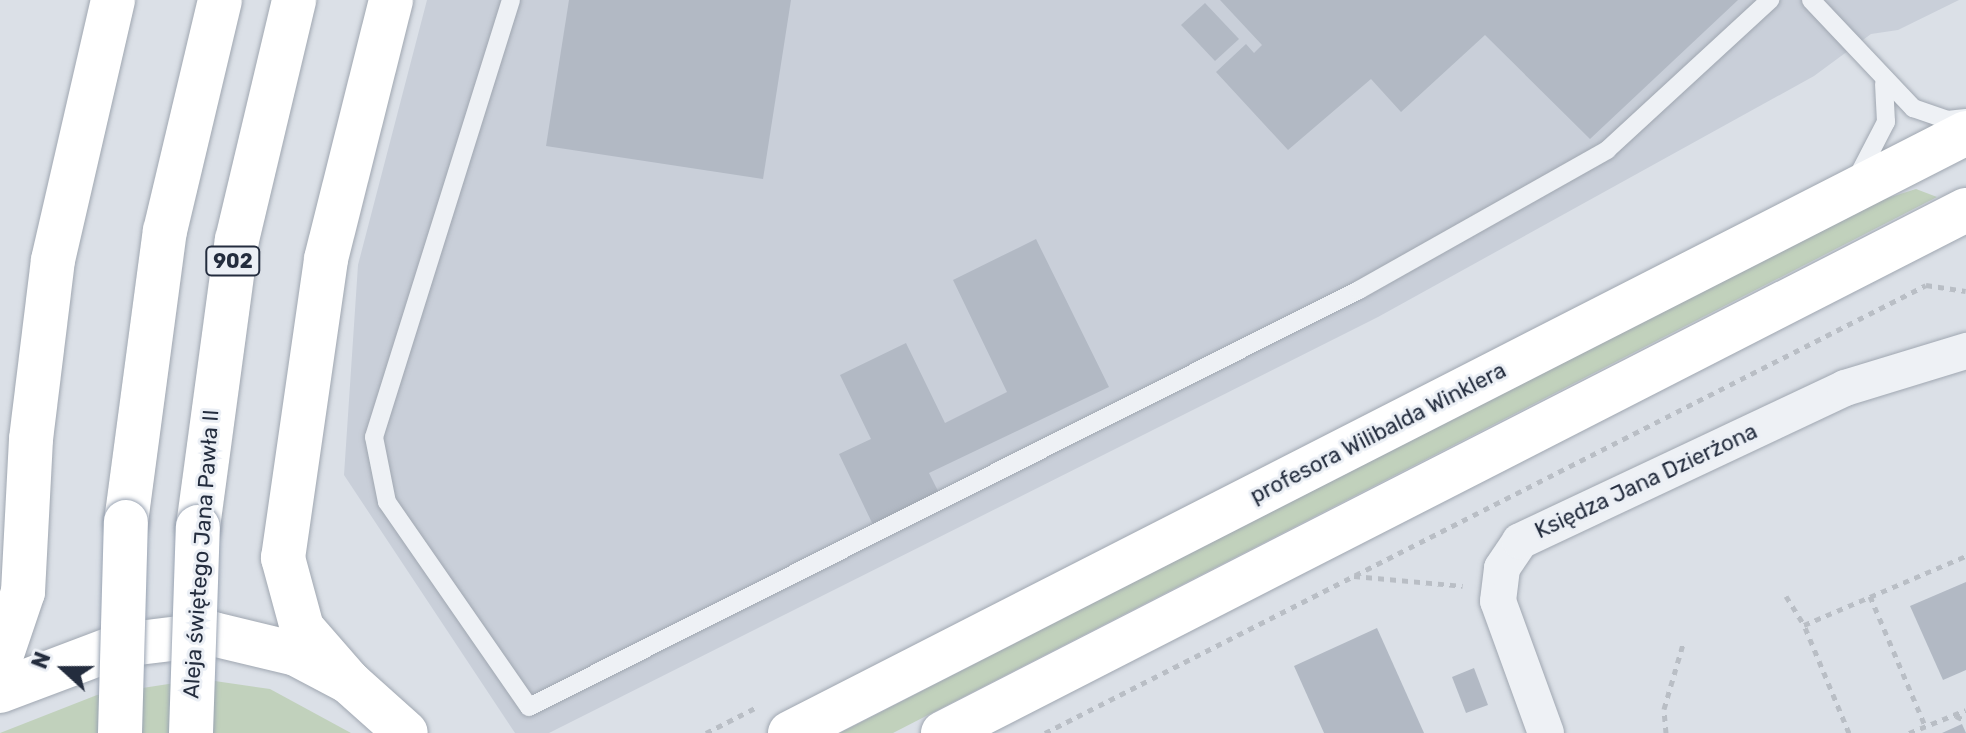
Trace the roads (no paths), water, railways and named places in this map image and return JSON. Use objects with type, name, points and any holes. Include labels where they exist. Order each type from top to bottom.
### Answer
[{"type":"main road","points":[[0,660],[23,592],[53,260],[113,0]]},
{"type":"main road","points":[[120,733],[126,522],[165,231],[220,0]]},
{"type":"main road","name":"Aleja świętego Jana Pawła II","points":[[191,733],[198,527],[237,240],[294,0]]},
{"type":"main road","points":[[391,0],[326,259],[283,558],[302,628],[349,682],[406,733]]},
{"type":"main road","name":"profesora Wilibalda Winklera","points":[[790,733],[1966,133]]},
{"type":"main road","points":[[943,733],[1946,233],[1966,210]]},
{"type":"main road","points":[[0,691],[122,645],[213,634],[296,654],[349,682]]},
{"type":"street","name":"Księdza Jana Dzierżona","points":[[1546,733],[1506,631],[1500,587],[1520,541],[1845,388],[1966,351]]},
{"type":"lane","points":[[511,0],[374,437],[387,502],[529,707],[1359,290],[1607,150],[1770,0]]},
{"type":"lane","points":[[1811,0],[1884,84],[1913,108],[1947,120],[1966,118]]},
{"type":"lane","points":[[1839,198],[1873,158],[1886,122],[1884,84]]}]
